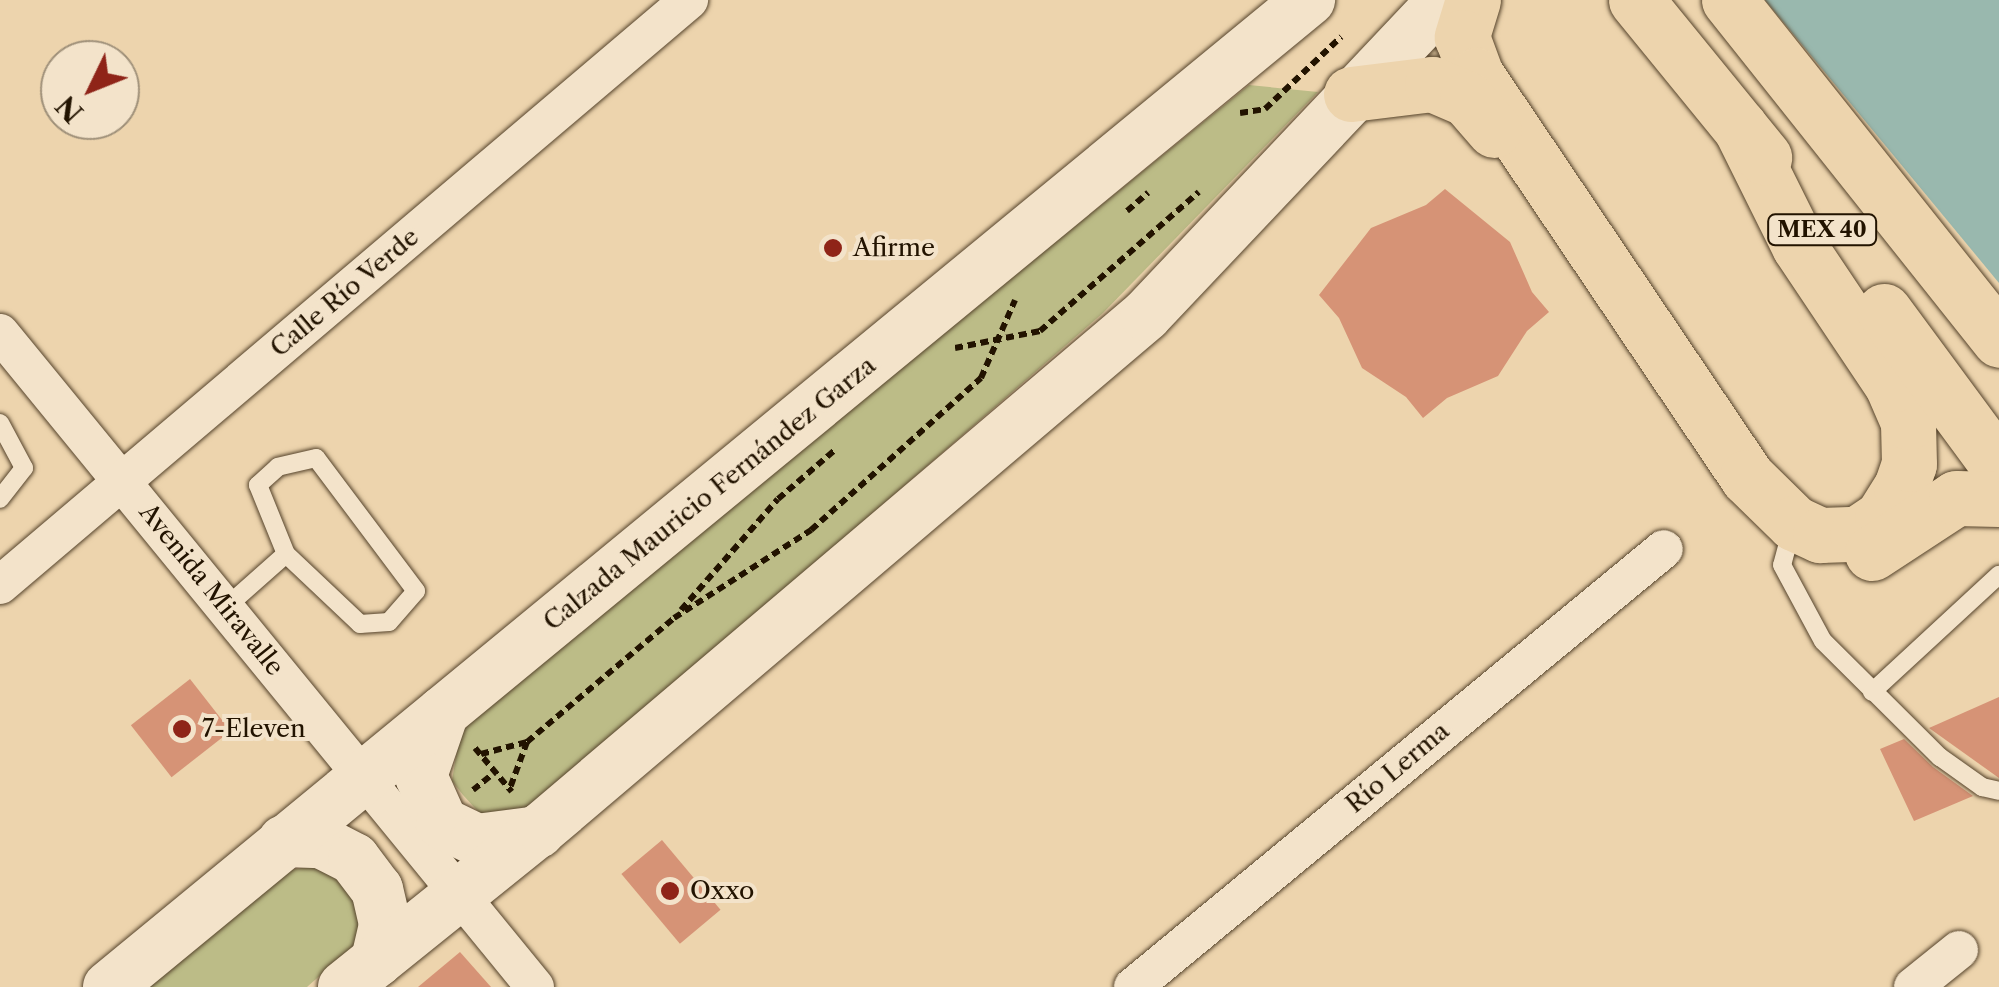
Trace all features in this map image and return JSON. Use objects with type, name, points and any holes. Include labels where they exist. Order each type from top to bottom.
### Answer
[{"type":"highway","points":[[1473,0],[1462,37],[1476,75],[1789,535]]},
{"type":"highway","name":"MEX 40","points":[[1636,0],[1740,127],[1999,467]]},
{"type":"highway","name":"MEX 40","points":[[1729,0],[1999,340]]},
{"type":"highway","points":[[1351,94],[1415,82],[1467,99],[1524,172],[1732,498],[1823,560],[1861,556],[1956,498],[1999,500]]},
{"type":"highway","points":[[1740,127],[1799,246],[1892,385],[1908,422],[1909,464],[1882,518],[1840,538],[1789,535]]},
{"type":"main road","points":[[457,726],[420,776],[442,822],[477,840],[523,808],[1146,315],[1444,0]]},
{"type":"main road","name":"Calzada Mauricio Fernández Garza","points":[[109,987],[363,776],[457,726],[1325,18]]},
{"type":"main road","points":[[360,974],[460,895],[523,808]]},
{"type":"main road","points":[[284,841],[322,842],[354,859],[377,888],[385,925],[360,974]]},
{"type":"street","name":"Calle Río Verde","points":[[0,585],[689,0]]},
{"type":"street","name":"Avenida Miravalle","points":[[0,333],[535,987]]},
{"type":"street","name":"Río Lerma","points":[[1133,987],[1664,549]]},
{"type":"street","points":[[1913,987],[1958,950]]},
{"type":"lane","points":[[0,423],[24,468],[0,499]]},
{"type":"lane","points":[[316,458],[416,591],[389,622],[360,624],[286,554],[258,485],[278,467],[316,458]]},
{"type":"lane","points":[[1789,535],[1788,586],[1804,616],[1872,692],[1940,757],[1982,787],[1999,791]]},
{"type":"lane","points":[[225,608],[286,554]]},
{"type":"lane","points":[[1872,692],[1999,575]]},
{"type":"path","points":[[1263,124],[1265,110],[1325,18]]},
{"type":"path","points":[[1257,101],[1272,117]]},
{"type":"path","points":[[1224,126],[1238,114],[1265,110]]},
{"type":"path","points":[[1124,213],[1153,188]]},
{"type":"path","points":[[941,360],[956,348],[1040,331],[1202,190]]},
{"type":"path","points":[[481,754],[526,742],[674,618],[811,530],[980,378],[1014,300],[1030,288]]},
{"type":"path","points":[[674,618],[778,499],[852,436]]},
{"type":"path","points":[[457,726],[523,808]]},
{"type":"path","points":[[523,808],[526,742]]},
{"type":"green space","points":[[1249,85],[1318,92],[1103,313],[521,819],[484,818],[452,781],[461,725]]},
{"type":"green space","points":[[322,864],[347,869],[368,933],[307,987],[147,987],[291,870]]},
{"type":"water","points":[[1765,0],[1999,0],[1999,283]]},
{"type":"building","points":[[1445,189],[1510,242],[1532,292],[1549,312],[1527,331],[1498,376],[1447,398],[1423,418],[1406,397],[1362,368],[1339,318],[1319,295],[1371,228],[1426,205]]},
{"type":"building","name":"7-Eleven","points":[[190,679],[231,731],[172,777],[131,725]]},
{"type":"building","points":[[1999,697],[1999,778],[1929,728]]},
{"type":"building","points":[[1904,739],[1933,767],[1973,796],[1914,821],[1880,749]]},
{"type":"building","name":"Oxxo","points":[[662,840],[720,910],[680,944],[621,874]]},
{"type":"building","points":[[460,952],[491,987],[418,987]]},
{"type":"place","name":"Afirme","points":[[833,248]]},
{"type":"place","name":"7-Eleven","points":[[182,729]]},
{"type":"place","name":"Oxxo","points":[[670,891]]}]
